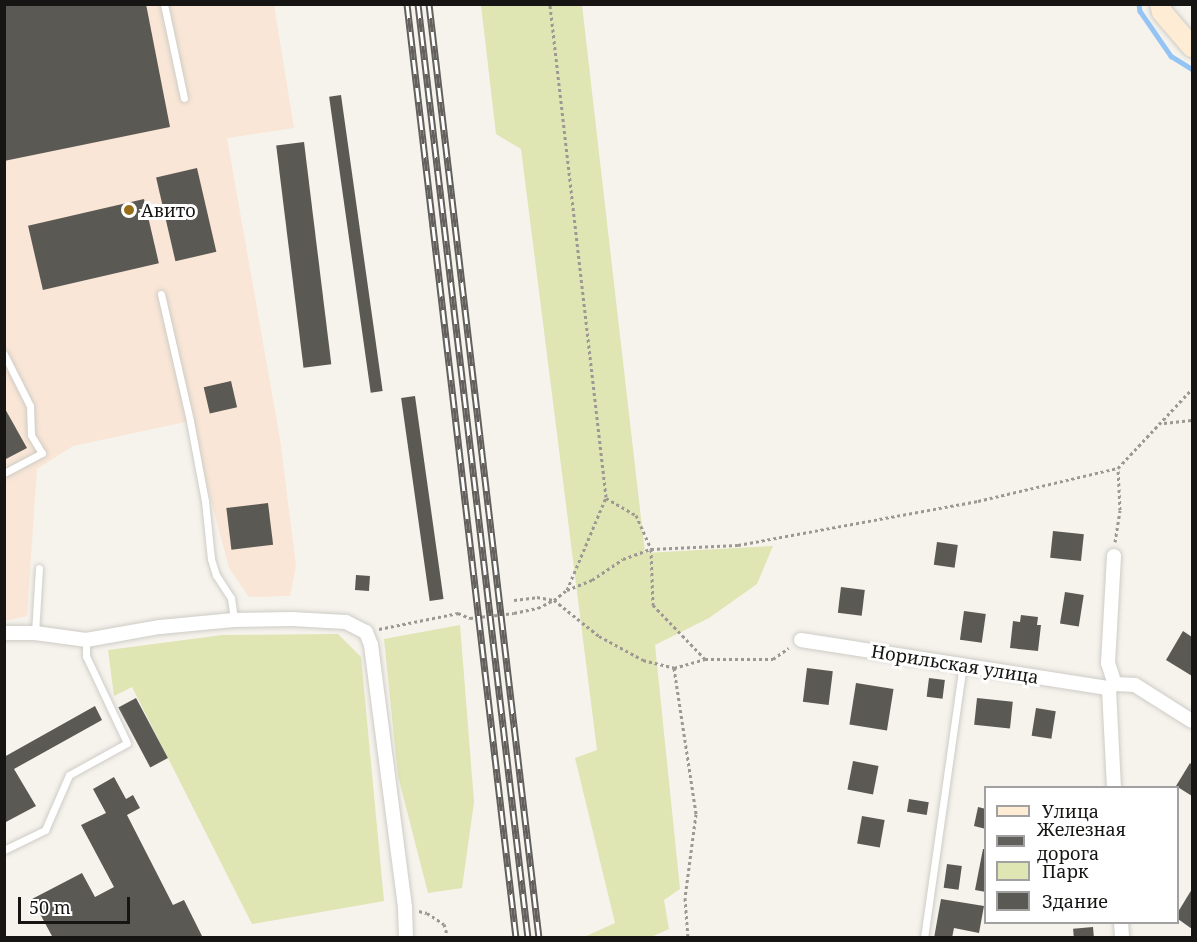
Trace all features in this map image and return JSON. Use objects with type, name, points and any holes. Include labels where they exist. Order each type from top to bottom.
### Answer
[{"type":"street","points":[[1160,4],[1162,12],[1192,47]]},
{"type":"street","points":[[1114,556],[1108,663],[1112,686],[1114,786]]},
{"type":"street","points":[[4,633],[35,633],[86,640],[160,627],[234,620],[346,622],[366,632],[371,645],[407,936]]},
{"type":"street","name":"Норильская улица","points":[[801,640],[1112,686],[1135,685],[1192,721]]},
{"type":"lane","points":[[164,4],[183,98]]},
{"type":"lane","points":[[161,294],[190,420],[205,501],[211,560],[216,575],[231,598],[234,620]]},
{"type":"lane","points":[[4,354],[30,406],[31,435],[42,453],[4,473]]},
{"type":"lane","points":[[35,633],[39,568]]},
{"type":"lane","points":[[4,850],[45,830],[69,775],[127,743],[86,656],[86,640]]},
{"type":"lane","points":[[924,938],[963,664]]},
{"type":"path","points":[[550,4],[606,497],[567,590]]},
{"type":"path","points":[[458,613],[470,618],[538,608],[567,590],[592,580],[623,559],[651,549],[738,544],[978,501],[1118,468],[1163,423],[1192,389]]},
{"type":"path","points":[[1163,423],[1192,420]]},
{"type":"path","points":[[1114,556],[1119,510],[1118,468]]},
{"type":"path","points":[[606,497],[636,515],[651,549],[653,605],[705,659]]},
{"type":"path","points":[[514,600],[537,597],[554,600],[599,636],[643,660],[674,668],[705,659],[773,659],[801,640]]},
{"type":"path","points":[[366,632],[467,613]]},
{"type":"path","points":[[674,668],[696,814],[685,898],[688,938]]},
{"type":"path","points":[[404,903],[427,913],[444,924],[448,938]]},
{"type":"shaded area","points":[[4,5],[274,5],[294,128],[227,138],[280,439],[296,566],[290,596],[249,597],[229,568],[190,421],[73,446],[37,469],[27,616],[5,621]]},
{"type":"green space","points":[[481,5],[582,5],[645,553],[773,546],[757,584],[709,618],[655,645],[680,889],[664,900],[669,929],[651,937],[584,937],[615,923],[575,758],[597,750],[521,149],[496,134]]},
{"type":"green space","points":[[460,625],[474,802],[462,888],[428,893],[398,776],[384,639]]},
{"type":"green space","points":[[338,634],[361,657],[384,901],[252,924],[132,687],[114,696],[108,650],[222,635]]},
{"type":"building","points":[[4,4],[146,4],[170,127],[4,161]]},
{"type":"building","points":[[341,95],[383,391],[371,393],[329,97]]},
{"type":"building","points":[[304,142],[331,364],[304,368],[276,145]]},
{"type":"building","points":[[197,168],[216,252],[175,261],[156,177]]},
{"type":"building","points":[[144,199],[159,263],[43,290],[28,226]]},
{"type":"building","points":[[231,381],[237,407],[210,414],[204,387]]},
{"type":"building","points":[[415,396],[444,599],[430,601],[401,398]]},
{"type":"building","points":[[4,407],[27,448],[4,460]]},
{"type":"building","points":[[268,503],[273,545],[231,550],[226,508]]},
{"type":"building","points":[[1053,531],[1084,534],[1081,561],[1050,558]]},
{"type":"building","points":[[937,542],[958,545],[955,568],[934,565]]},
{"type":"building","points":[[356,575],[370,576],[369,591],[355,590]]},
{"type":"building","points":[[841,587],[865,590],[862,616],[838,613]]},
{"type":"building","points":[[1065,592],[1084,595],[1079,627],[1060,624]]},
{"type":"building","points":[[964,611],[986,614],[982,643],[960,640]]},
{"type":"building","points":[[1021,615],[1038,617],[1037,625],[1041,625],[1038,651],[1010,648],[1013,621],[1020,622]]},
{"type":"building","points":[[1183,631],[1192,637],[1192,676],[1166,660]]},
{"type":"building","points":[[807,668],[833,671],[829,705],[803,702]]},
{"type":"building","points":[[929,678],[945,680],[943,699],[927,697]]},
{"type":"building","points":[[856,683],[894,689],[887,730],[849,724]]},
{"type":"building","points":[[136,698],[168,758],[150,767],[118,707]]},
{"type":"building","points":[[977,698],[1013,702],[1010,729],[974,725]]},
{"type":"building","points":[[95,706],[102,720],[14,769],[36,806],[4,823],[4,757]]},
{"type":"building","points":[[1036,708],[1056,711],[1051,739],[1032,736]]},
{"type":"building","points":[[853,761],[879,766],[873,794],[847,789]]},
{"type":"building","points":[[1190,763],[1192,765],[1192,796],[1176,786]]},
{"type":"building","points":[[114,777],[126,799],[133,795],[140,808],[127,815],[173,905],[184,900],[203,938],[53,938],[32,899],[82,873],[95,897],[114,887],[81,825],[106,813],[93,789]]},
{"type":"building","points":[[909,799],[929,802],[927,815],[907,812]]},
{"type":"building","points":[[978,807],[984,808],[984,828],[974,826]]},
{"type":"building","points":[[862,816],[885,820],[880,848],[857,844]]},
{"type":"building","points":[[983,849],[984,849],[984,892],[975,890]]},
{"type":"building","points":[[947,864],[962,866],[959,890],[944,888]]},
{"type":"building","points":[[1192,889],[1192,929],[1179,920],[1179,910]]},
{"type":"building","points":[[941,899],[984,906],[979,933],[954,928],[952,938],[934,938]]},
{"type":"building","points":[[1093,927],[1094,938],[1074,938],[1073,929]]},
{"type":"waterway","points":[[1139,4],[1140,11],[1171,56],[1192,69]]},
{"type":"railway","points":[[407,4],[516,938]]},
{"type":"railway","points":[[418,4],[528,938]]},
{"type":"railway","points":[[429,4],[539,938]]},
{"type":"place","name":"Авито","points":[[129,210]]}]
